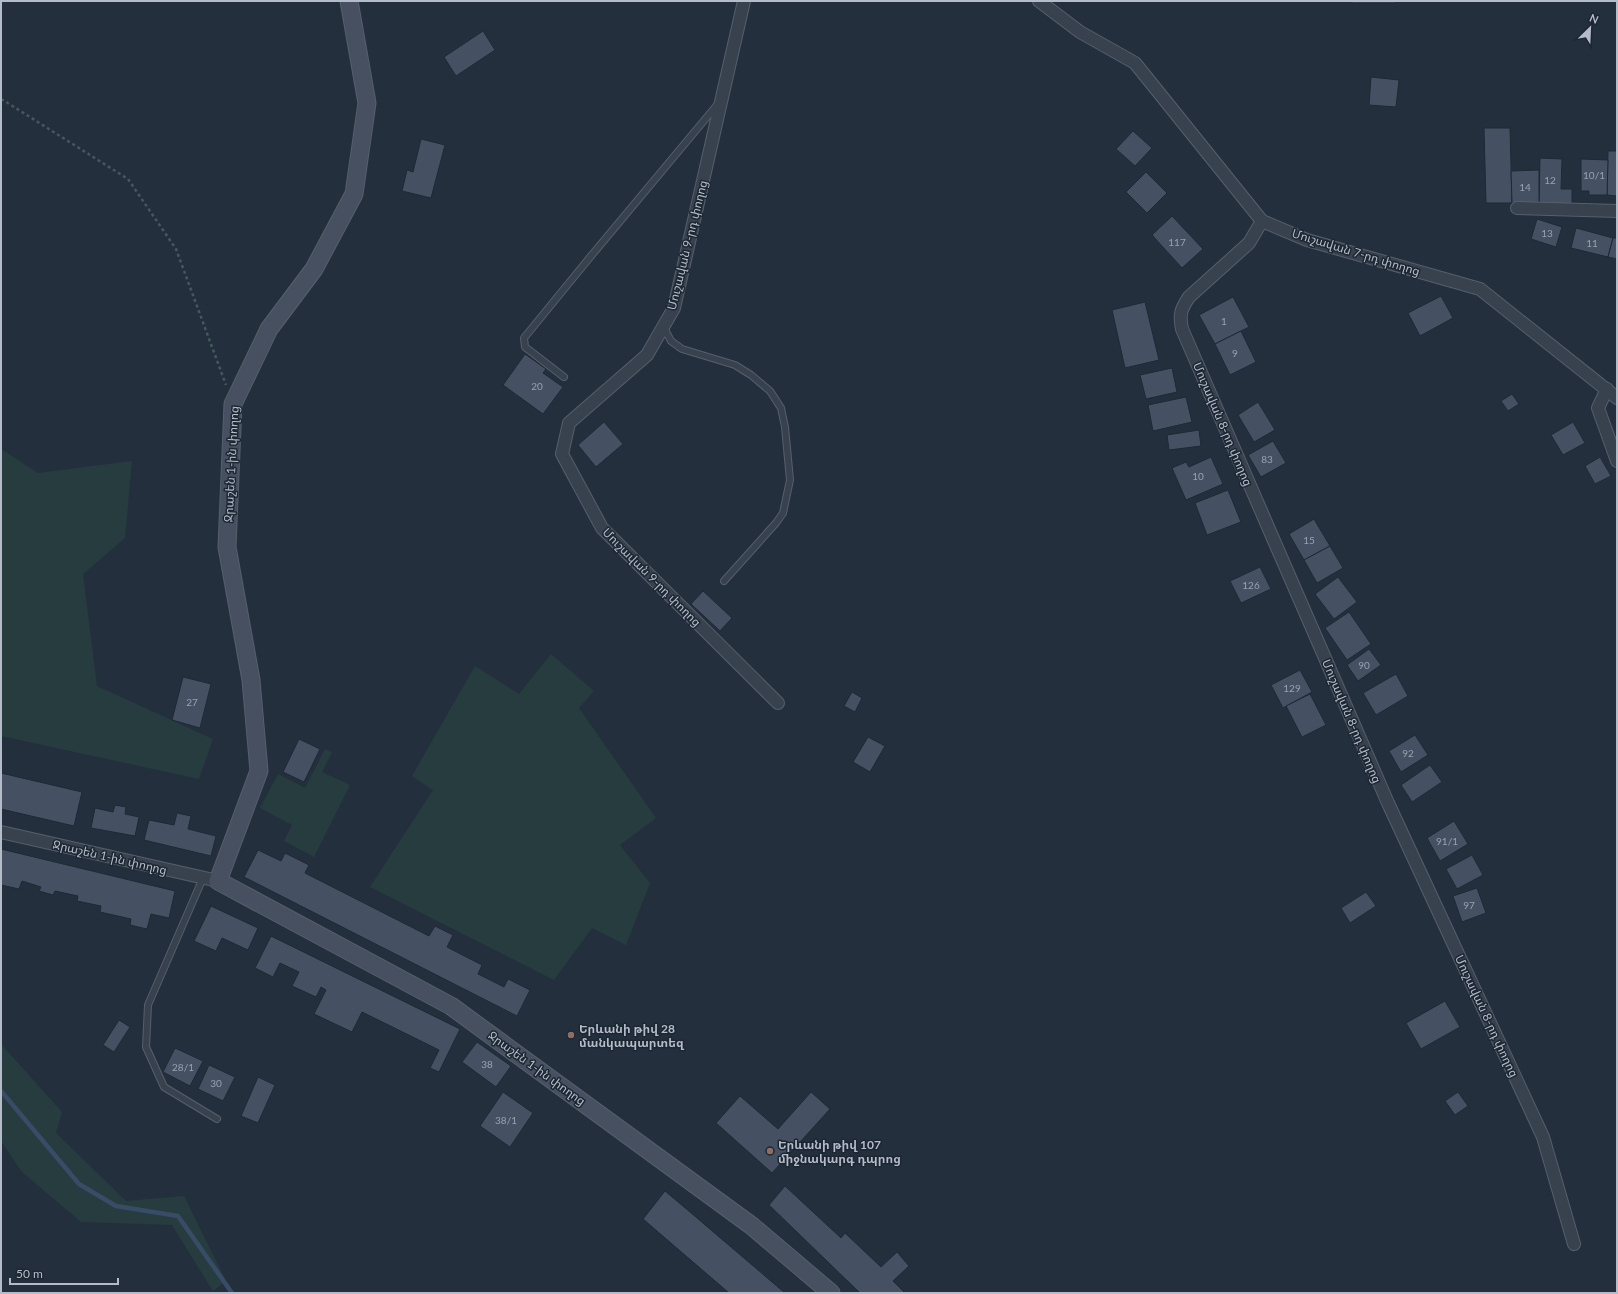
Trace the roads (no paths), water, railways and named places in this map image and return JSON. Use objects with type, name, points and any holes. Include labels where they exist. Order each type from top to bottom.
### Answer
[{"type":"street","name":"Ջրաշեն 1-ին փողոց","points":[[211,880],[259,771],[251,680],[227,547],[233,404],[269,329],[314,269],[354,194],[367,103],[349,1]]},
{"type":"street","name":"Մուշավան 9-րդ փողոց","points":[[744,1],[674,308],[646,355],[569,423],[562,454],[602,528],[778,703]]},
{"type":"street","name":"Մուշավան 7-րդ փողոց","points":[[1039,1],[1080,32],[1135,63],[1262,221],[1307,240],[1480,289],[1617,398]]},
{"type":"street","points":[[1517,208],[1617,211]]},
{"type":"street","name":"Մուշավան 8-րդ փողոց","points":[[1262,221],[1249,243],[1189,296],[1179,317],[1182,328],[1388,803],[1543,1137],[1574,1244]]},
{"type":"street","points":[[1606,389],[1598,408],[1617,461]]},
{"type":"street","name":"Ջրաշեն 1-ին փողոց","points":[[1,832],[211,880],[451,1006],[752,1226],[831,1293]]},
{"type":"lane","points":[[564,377],[525,347],[524,338],[721,101]]},
{"type":"lane","points":[[663,326],[671,341],[682,349],[735,365],[751,375],[770,391],[781,408],[785,428],[790,480],[783,512],[776,523],[724,581]]},
{"type":"lane","points":[[211,880],[148,1005],[146,1047],[164,1087],[217,1119]]},
{"type":"waterway","points":[[1,1091],[79,1184],[116,1206],[178,1216],[232,1293]]},
{"type":"place","name":"Երևանի թիվ 28 մանկապարտեզ","points":[[571,1035]]},
{"type":"place","name":"Երևանի թիվ 107 միջնակարգ դպրոց","points":[[770,1151]]}]
